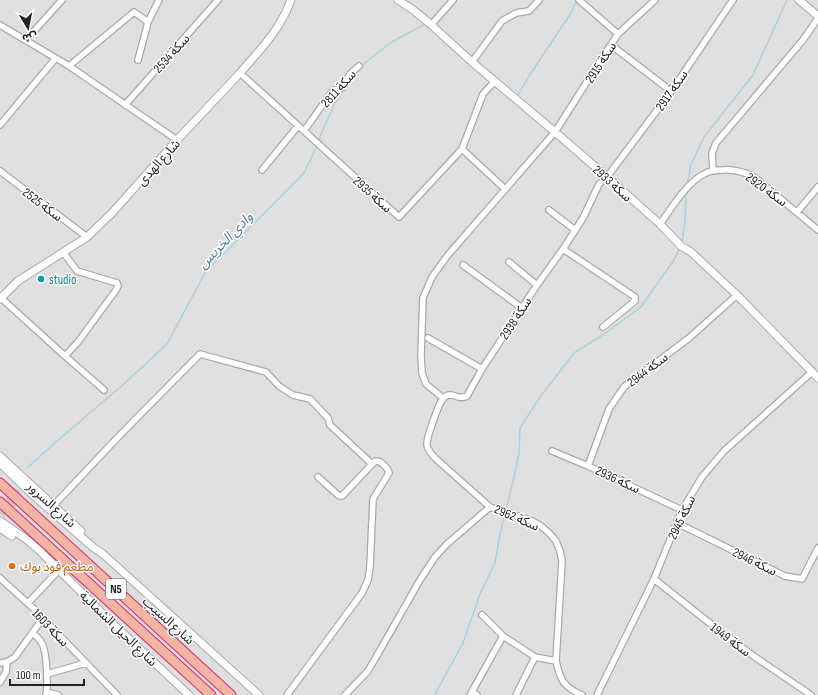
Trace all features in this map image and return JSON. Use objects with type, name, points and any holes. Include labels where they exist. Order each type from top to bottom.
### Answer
[{"type":"highway","name":"شارع السيب","points":[[0,484],[231,695]]},
{"type":"highway","name":"شارع السيب","points":[[0,502],[211,695]]},
{"type":"street","points":[[26,40],[62,0]]},
{"type":"street","points":[[138,60],[148,22],[159,0]]},
{"type":"street","name":"سكة 2534","points":[[124,105],[218,0]]},
{"type":"street","name":"شارع الهدى","points":[[1,299],[18,281],[87,237],[112,213],[270,38],[283,17],[291,0]]},
{"type":"street","name":"سكة 2933","points":[[398,0],[432,25],[472,62],[660,224],[681,246],[691,252],[737,295],[818,378]]},
{"type":"street","points":[[432,25],[453,0]]},
{"type":"street","points":[[472,62],[502,21],[516,13],[529,11],[539,0]]},
{"type":"street","points":[[579,0],[618,34]]},
{"type":"street","name":"سكة 2915","points":[[443,398],[426,384],[422,373],[421,355],[423,298],[432,277],[448,255],[555,132],[618,34],[655,0]]},
{"type":"street","name":"سكة 2917","points":[[607,177],[671,91],[733,0]]},
{"type":"street","points":[[713,171],[712,153],[716,143],[803,40],[818,17],[799,0]]},
{"type":"street","points":[[69,66],[134,12],[148,22]]},
{"type":"street","points":[[0,25],[69,66],[177,140]]},
{"type":"street","points":[[611,45],[671,91]]},
{"type":"street","points":[[0,125],[55,59]]},
{"type":"street","name":"سكة 2811","points":[[304,131],[331,93],[342,88],[350,74],[359,66]]},
{"type":"street","name":"سكة 2935","points":[[240,73],[399,218],[462,149],[483,94],[495,81]]},
{"type":"street","points":[[262,170],[298,126]]},
{"type":"street","points":[[462,149],[505,189]]},
{"type":"street","name":"سكة 2920","points":[[660,224],[690,183],[703,174],[728,169],[737,170],[754,177],[818,230]]},
{"type":"street","name":"سكة 2525","points":[[0,171],[87,237]]},
{"type":"street","name":"سكة 2938","points":[[443,398],[449,395],[460,398],[467,396],[482,369],[537,285],[563,249],[587,210],[599,184],[607,177]]},
{"type":"street","points":[[797,212],[818,187]]},
{"type":"street","points":[[549,210],[574,230]]},
{"type":"street","points":[[563,249],[635,297],[635,301],[603,327]]},
{"type":"street","points":[[63,252],[76,270],[118,286],[78,342],[65,356]]},
{"type":"street","points":[[509,262],[537,285]]},
{"type":"street","points":[[463,265],[522,308]]},
{"type":"street","name":"سكة 2944","points":[[588,466],[609,409],[624,387],[689,338],[737,295]]},
{"type":"street","points":[[1,299],[104,390]]},
{"type":"street","points":[[428,338],[482,369]]},
{"type":"street","points":[[54,505],[120,435],[200,354],[266,372],[279,386],[294,395],[310,399],[328,418],[330,425],[372,464]]},
{"type":"street","name":"سكة 2945","points":[[597,695],[654,579],[682,510],[702,477],[724,451],[812,372]]},
{"type":"street","name":"سكة 2962","points":[[443,398],[428,437],[427,446],[432,455],[490,507],[532,521],[541,526],[556,541],[562,562],[556,661],[559,673],[566,686],[582,695]]},
{"type":"street","name":"سكة 2936","points":[[552,451],[588,466],[682,510]]},
{"type":"street","name":"شارع السرور","points":[[0,456],[25,487],[54,505],[92,541],[103,554],[259,695]]},
{"type":"street","points":[[287,695],[362,593],[368,580],[373,499],[389,473],[378,460],[375,461],[342,496],[338,495],[318,477]]},
{"type":"street","name":"شارع السرور","points":[[0,463],[94,548],[103,554]]},
{"type":"street","points":[[345,695],[368,671],[420,580],[435,557],[447,544],[490,507]]},
{"type":"street","name":"شارع الحيل الشمالية","points":[[1,518],[39,550],[112,623],[189,695]]},
{"type":"street","name":"سكة 2946","points":[[677,523],[785,576],[802,579],[818,548]]},
{"type":"street","name":"شارع الحيل الشمالية","points":[[0,528],[49,560]]},
{"type":"street","points":[[28,603],[59,570]]},
{"type":"street","name":"سكة 1603","points":[[0,578],[28,603],[117,695]]},
{"type":"street","name":"سكة 1949","points":[[654,579],[752,655],[811,695]]},
{"type":"street","points":[[482,615],[503,636],[535,657],[556,661]]},
{"type":"street","points":[[0,663],[8,662],[15,656],[43,618]]},
{"type":"street","points":[[32,633],[42,642],[44,650],[48,688],[46,693],[58,695]]},
{"type":"street","points":[[473,694],[503,636]]},
{"type":"street","points":[[516,695],[535,657]]},
{"type":"street","points":[[0,682],[6,672],[8,662]]},
{"type":"street","points":[[47,674],[86,663]]},
{"type":"shaded area","points":[[0,0],[818,0],[818,695],[0,695]]},
{"type":"waterway","points":[[517,97],[529,76],[571,13],[577,0]]},
{"type":"waterway","points":[[687,185],[691,165],[704,137],[753,75],[787,0]]},
{"type":"waterway","name":"وادي الخريس","points":[[361,66],[390,43],[427,23]]},
{"type":"waterway","name":"وادي الخريس","points":[[319,142],[335,103],[358,70]]},
{"type":"waterway","name":"وادي الخريس","points":[[27,468],[125,383],[167,344],[205,273],[304,173],[317,146]]},
{"type":"waterway","points":[[682,242],[685,220],[686,192]]},
{"type":"waterway","points":[[435,694],[463,643],[480,594],[495,563],[500,534],[519,453],[520,428],[540,397],[574,353],[604,334],[640,308],[674,260],[680,248]]},
{"type":"tunnel","points":[[1,509],[18,490]]},
{"type":"tunnel","points":[[2,515],[22,494]]},
{"type":"place","name":"studio","points":[[41,279]]},
{"type":"place","name":"مطعم فود بوك","points":[[12,566]]}]
